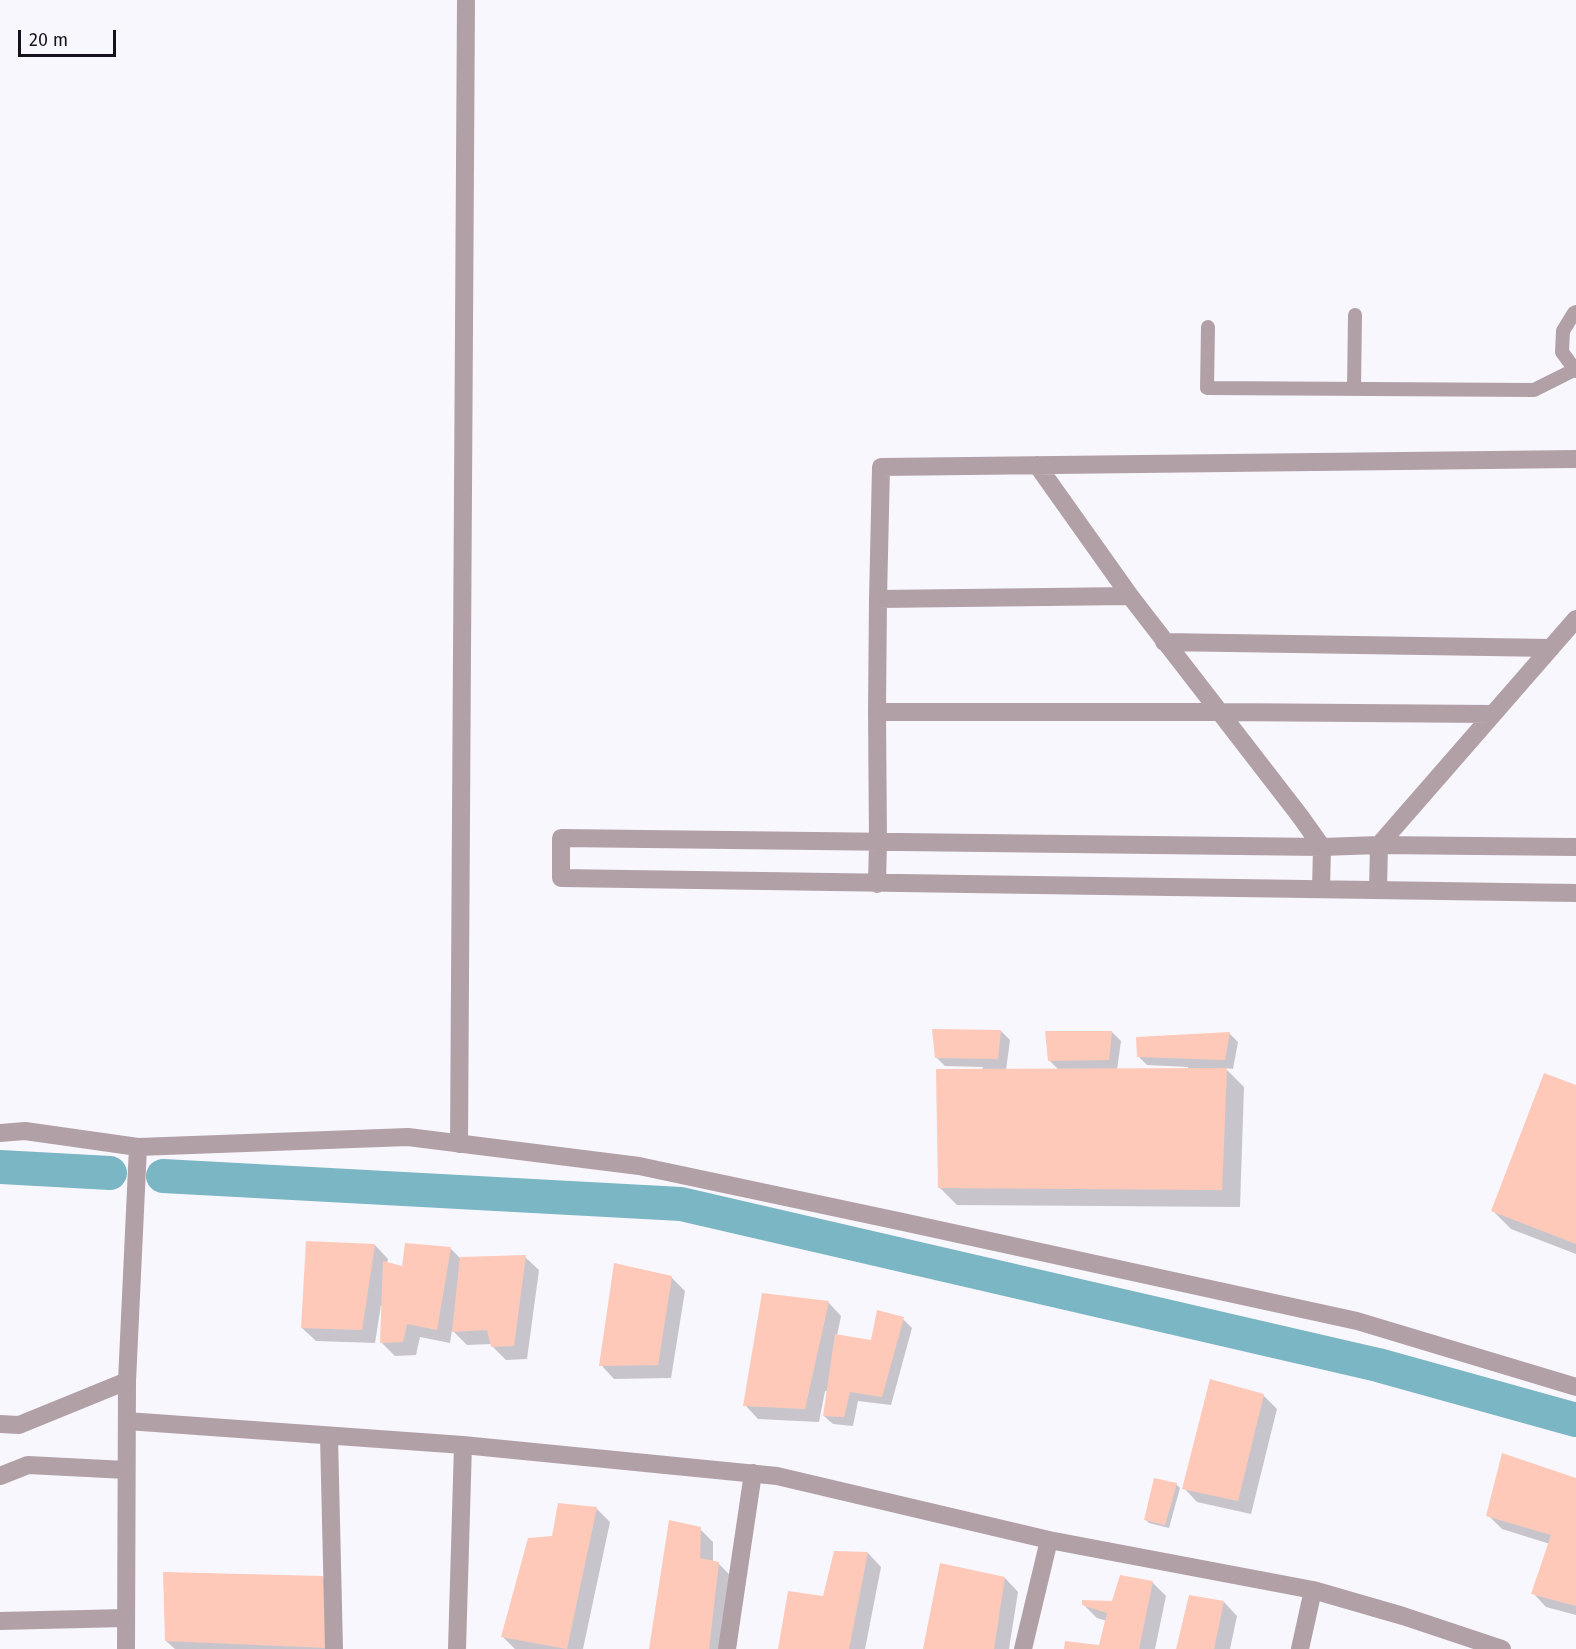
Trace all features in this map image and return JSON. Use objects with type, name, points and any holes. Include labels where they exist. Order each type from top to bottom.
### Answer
[{"type":"street","points":[[459,1144],[466,0]]},
{"type":"street","points":[[877,884],[881,467],[1576,459]]},
{"type":"street","points":[[1037,465],[1164,642],[1322,847],[1321,889]]},
{"type":"street","points":[[878,599],[1130,596]]},
{"type":"street","points":[[1378,890],[1379,845],[1576,619]]},
{"type":"street","points":[[1164,642],[1551,648]]},
{"type":"street","points":[[877,712],[1493,714]]},
{"type":"street","points":[[1576,847],[1379,845],[1322,847],[561,838],[561,878],[1576,893]]},
{"type":"street","points":[[0,1133],[25,1131],[138,1147],[408,1137],[639,1166],[1357,1321],[1576,1387]]},
{"type":"street","points":[[126,1649],[127,1381],[138,1147]]},
{"type":"street","points":[[0,1424],[20,1425],[127,1381]]},
{"type":"street","points":[[127,1421],[463,1445],[777,1476],[1049,1540],[1313,1590],[1502,1649]]},
{"type":"street","points":[[329,1436],[334,1649]]},
{"type":"street","points":[[457,1649],[463,1445]]},
{"type":"street","points":[[0,1476],[28,1466],[126,1470]]},
{"type":"street","points":[[727,1649],[753,1473]]},
{"type":"street","points":[[1023,1649],[1049,1540]]},
{"type":"street","points":[[1300,1649],[1313,1590]]},
{"type":"street","points":[[0,1621],[125,1618]]},
{"type":"lane","points":[[1209,327],[1208,388],[1534,390],[1575,370],[1562,352],[1563,331],[1576,312]]},
{"type":"lane","points":[[1354,389],[1355,315]]},
{"type":"building","points":[[932,1029],[1001,1030],[998,1059],[935,1058]]},
{"type":"building","points":[[1045,1031],[1112,1031],[1109,1060],[1048,1061]]},
{"type":"building","points":[[1230,1032],[1225,1060],[1137,1057],[1136,1037]]},
{"type":"building","points":[[1227,1068],[1222,1190],[938,1188],[936,1069]]},
{"type":"building","points":[[1544,1073],[1576,1085],[1576,1244],[1491,1211]]},
{"type":"building","points":[[306,1241],[375,1244],[362,1330],[301,1328]]},
{"type":"building","points":[[405,1243],[451,1247],[437,1330],[407,1324],[403,1342],[380,1343],[383,1261],[402,1266]]},
{"type":"building","points":[[526,1255],[514,1346],[491,1347],[487,1330],[452,1332],[460,1257]]},
{"type":"building","points":[[614,1263],[672,1276],[658,1365],[599,1366]]},
{"type":"building","points":[[762,1293],[829,1301],[805,1409],[743,1406]]},
{"type":"building","points":[[877,1310],[904,1317],[882,1397],[850,1392],[844,1417],[823,1416],[835,1334],[871,1340]]},
{"type":"building","points":[[1210,1379],[1264,1394],[1238,1501],[1182,1489]]},
{"type":"building","points":[[1502,1453],[1576,1478],[1576,1606],[1531,1594],[1551,1535],[1486,1516]]},
{"type":"building","points":[[1154,1478],[1177,1483],[1165,1525],[1144,1520]]},
{"type":"building","points":[[558,1503],[597,1507],[567,1649],[501,1637],[528,1538],[552,1536]]},
{"type":"building","points":[[669,1520],[701,1527],[700,1558],[719,1562],[709,1649],[649,1649]]},
{"type":"building","points":[[834,1551],[868,1552],[849,1649],[778,1649],[788,1591],[823,1596]]},
{"type":"building","points":[[940,1563],[1005,1577],[994,1649],[923,1649]]},
{"type":"building","points":[[163,1572],[323,1576],[328,1648],[165,1641]]},
{"type":"building","points":[[1120,1575],[1153,1581],[1139,1649],[1064,1649],[1065,1641],[1099,1645],[1107,1613],[1082,1605],[1082,1600],[1112,1601]]},
{"type":"building","points":[[1189,1595],[1224,1601],[1214,1649],[1176,1649]]},
{"type":"waterway","points":[[0,1167],[110,1173]]},
{"type":"waterway","points":[[163,1176],[681,1204],[1378,1365],[1576,1420]]}]
